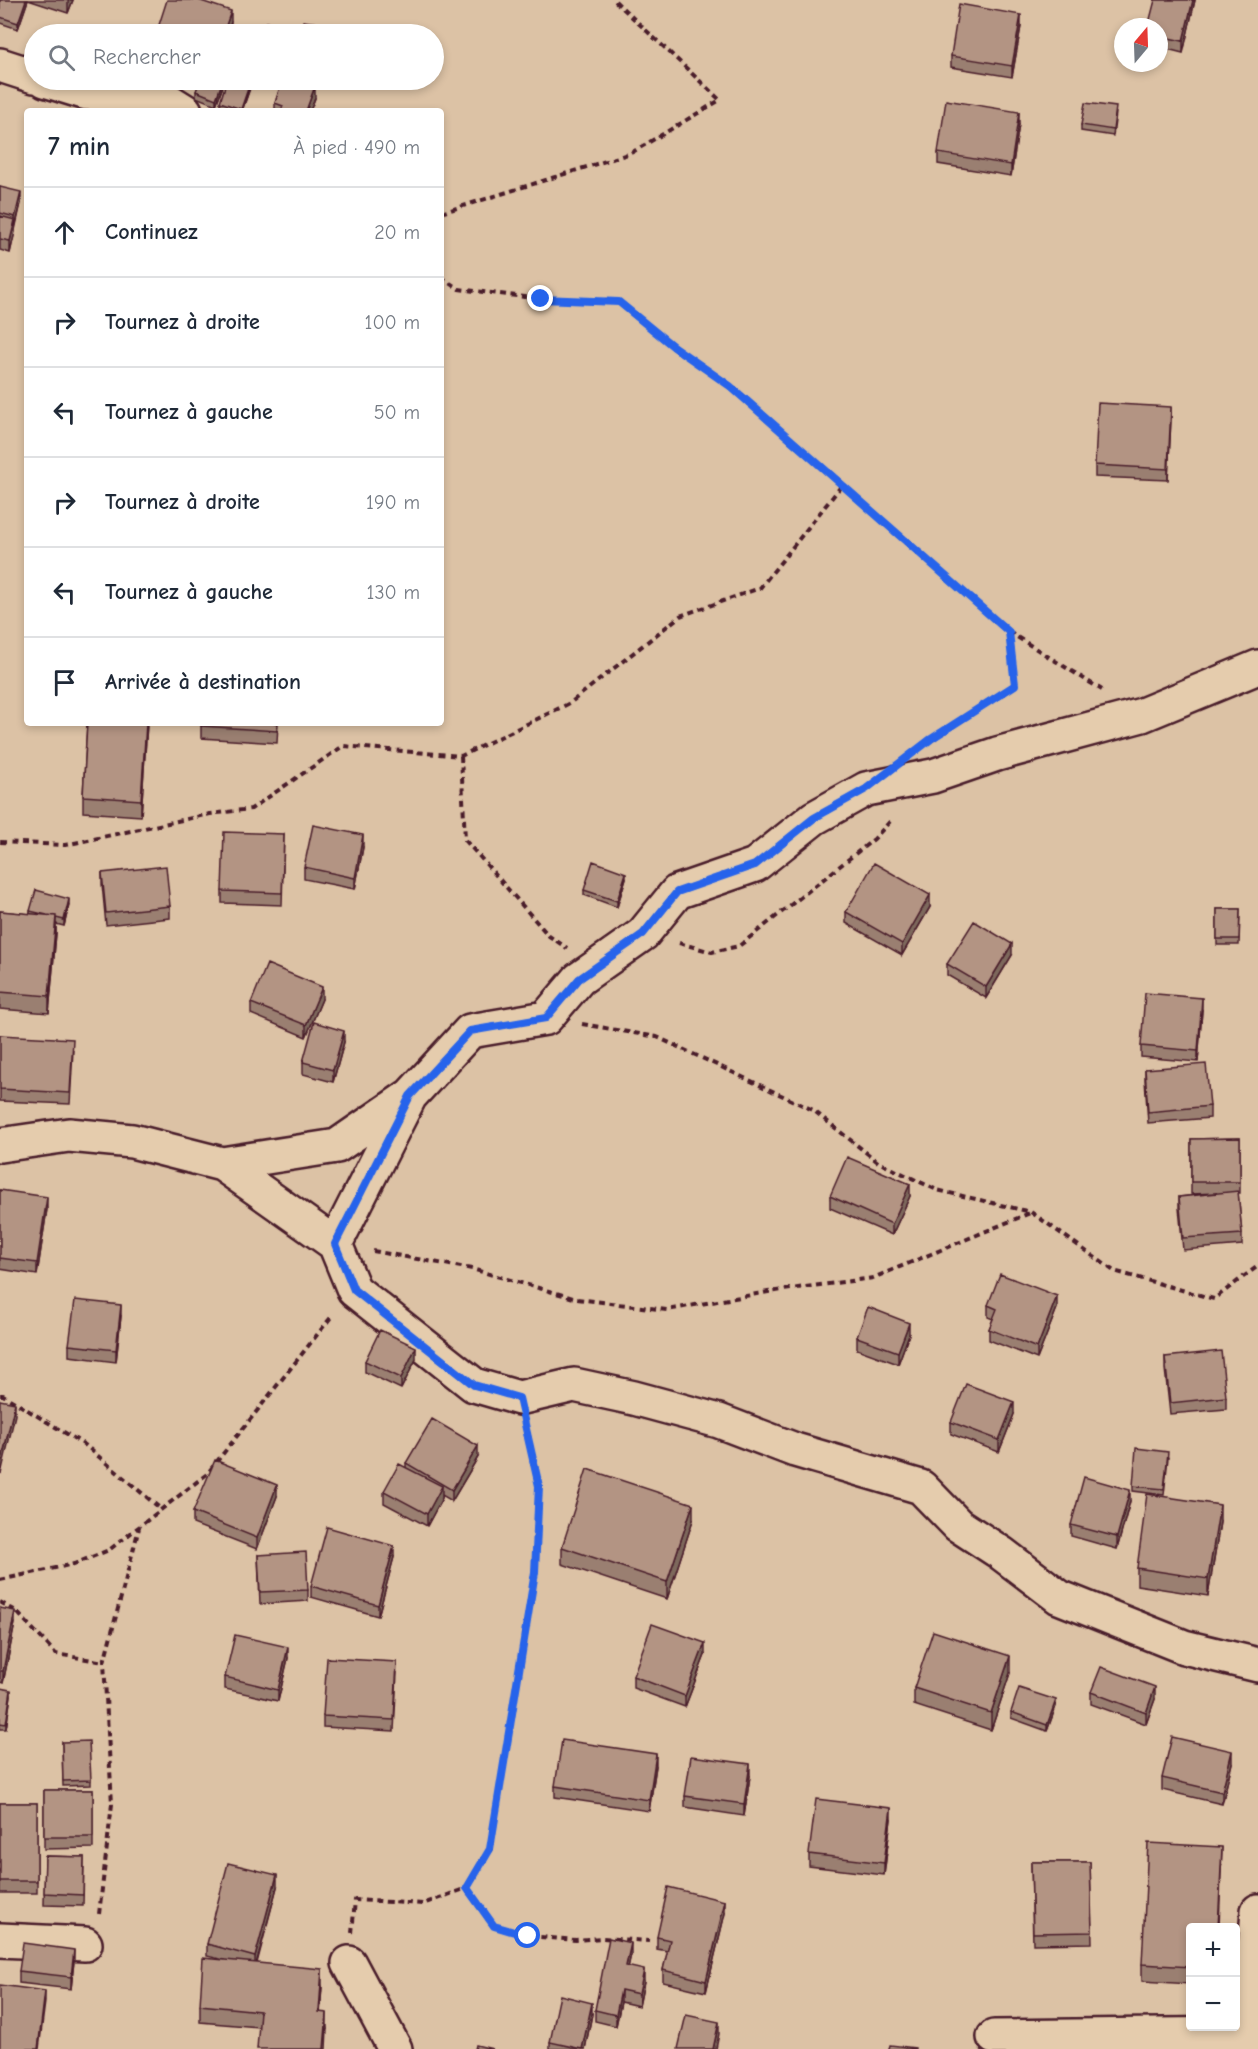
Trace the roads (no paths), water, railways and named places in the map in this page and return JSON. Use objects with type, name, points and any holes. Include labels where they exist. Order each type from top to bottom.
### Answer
[{"type":"street","points":[[0,65],[24,73]]},
{"type":"street","points":[[77,90],[87,93],[161,96],[180,108]]},
{"type":"street","points":[[222,1164],[337,1146],[410,1096],[470,1031],[546,1018],[579,979],[643,934],[677,892],[755,865],[814,818],[866,789],[933,776],[997,754],[1142,716],[1258,667]]},
{"type":"street","points":[[335,1244],[410,1096]]},
{"type":"street","points":[[0,1145],[69,1135],[132,1141],[222,1164],[335,1244],[354,1290],[474,1385],[519,1398],[574,1385],[634,1398],[719,1421],[795,1450],[921,1487],[958,1526],[1059,1596],[1184,1647],[1258,1665]]},
{"type":"street","points":[[994,2037],[1248,2041],[1258,1911]]},
{"type":"street","points":[[0,1940],[85,1944]]},
{"type":"street","points":[[349,1963],[395,2049]]}]
